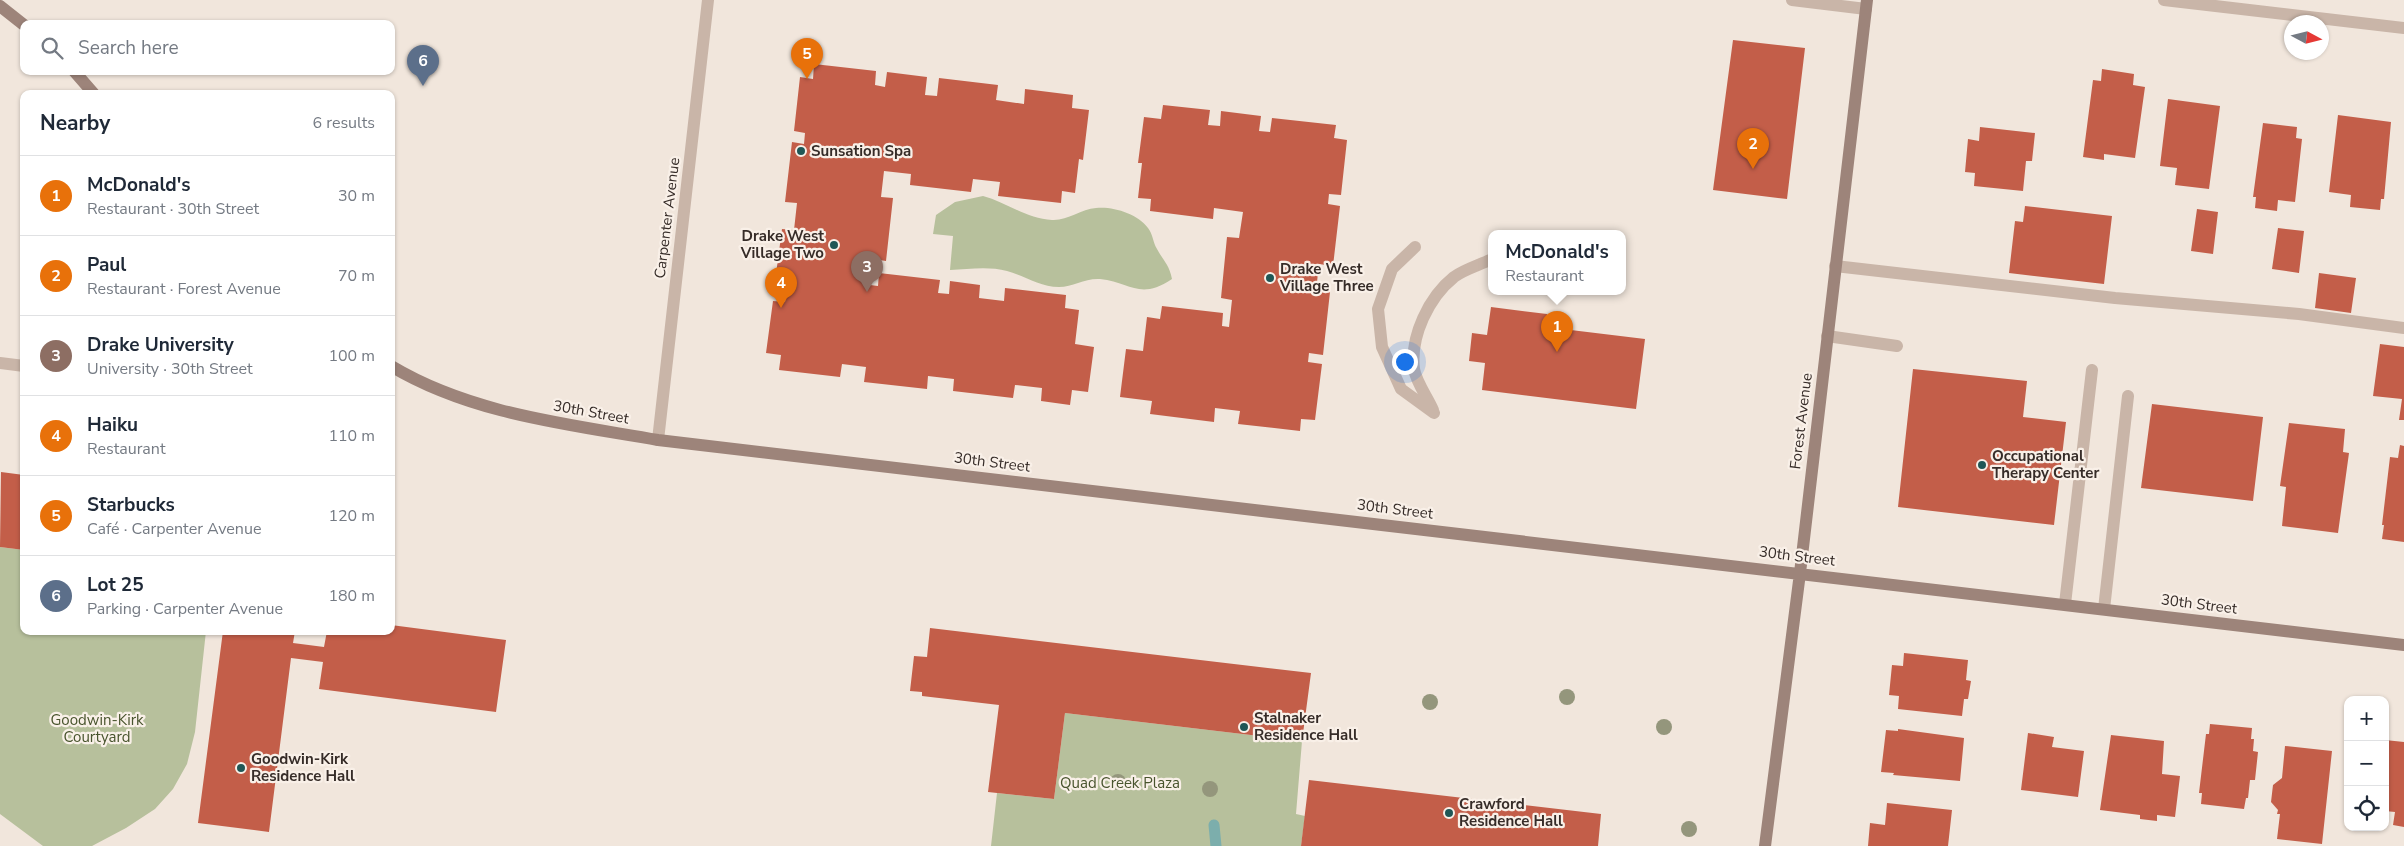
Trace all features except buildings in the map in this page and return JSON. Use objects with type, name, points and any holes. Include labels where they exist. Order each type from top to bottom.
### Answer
[{"type":"main road","name":"Forest Avenue","points":[[1765,846],[1800,573],[1866,4]]},
{"type":"main road","points":[[0,6],[20,22]]},
{"type":"main road","points":[[77,75],[91,90]]},
{"type":"main road","name":"30th Street","points":[[395,368],[408,376],[483,406],[528,418],[658,440],[2404,645]]},
{"type":"street","name":"Carpenter Avenue","points":[[658,440],[708,0]]},
{"type":"street","points":[[1792,0],[1866,4]]},
{"type":"street","points":[[2164,0],[2404,28]]},
{"type":"street","points":[[1415,247],[1392,269],[1378,309],[1382,347],[1401,389],[1434,413],[1414,370],[1415,344],[1425,315],[1437,292],[1456,276],[1488,261]]},
{"type":"street","points":[[1836,266],[2115,298],[2299,314],[2404,328]]},
{"type":"street","points":[[1827,336],[1896,346]]},
{"type":"street","points":[[0,363],[20,366]]},
{"type":"street","points":[[2065,604],[2092,370]]},
{"type":"street","points":[[2104,609],[2128,396]]},
{"type":"green space","points":[[983,196],[1025,214],[1043,219],[1063,219],[1085,210],[1096,208],[1110,208],[1132,215],[1144,223],[1150,230],[1156,247],[1168,266],[1172,279],[1151,289],[1135,288],[1100,279],[1069,286],[1052,287],[1000,269],[950,270],[953,236],[933,234],[936,215],[955,202]]},
{"type":"green space","name":"Goodwin-Kirk Courtyard","points":[[0,547],[20,550],[20,635],[206,635],[195,732],[187,764],[173,789],[155,809],[126,828],[92,846],[43,846],[0,814]]},
{"type":"green space","name":"Quad Creek Plaza","points":[[1065,713],[1302,741],[1296,814],[1305,816],[1301,846],[991,846],[997,793],[1054,799]]},
{"type":"waterway","points":[[1214,825],[1216,846]]},
{"type":"place","name":"Starbucks","points":[[807,79]]},
{"type":"place","name":"Lot 25","points":[[423,86]]},
{"type":"place","name":"Sunsation Spa","points":[[801,151]]},
{"type":"place","name":"Paul","points":[[1753,169]]},
{"type":"place","name":"Drake West Village Two","points":[[834,245]]},
{"type":"place","name":"Drake West Village Three","points":[[1270,278]]},
{"type":"place","name":"Drake University","points":[[867,292]]},
{"type":"place","name":"Haiku","points":[[781,308]]},
{"type":"place","name":"McDonald's","points":[[1557,352]]},
{"type":"place","name":"Occupational Therapy Center","points":[[1982,465]]},
{"type":"place","name":"Stalnaker Residence Hall","points":[[1244,727]]},
{"type":"place","name":"Goodwin-Kirk Residence Hall","points":[[241,768]]},
{"type":"place","name":"Crawford Residence Hall","points":[[1449,813]]}]
